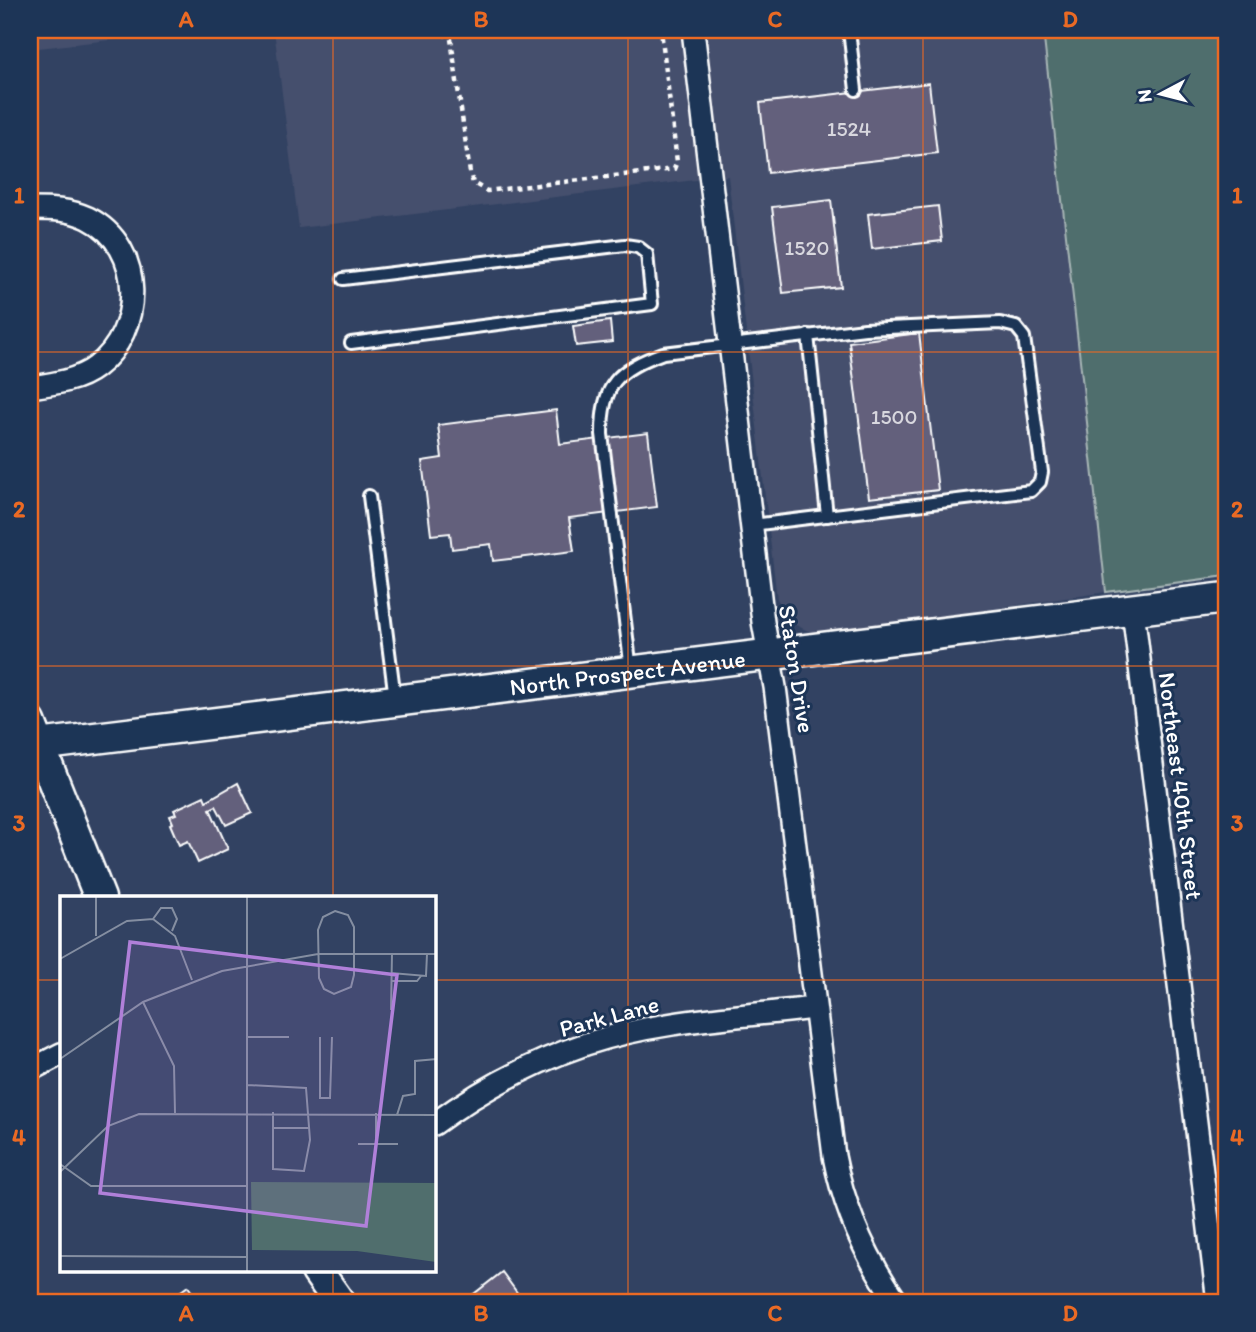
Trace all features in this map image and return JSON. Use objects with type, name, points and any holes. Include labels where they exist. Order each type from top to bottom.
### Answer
[{"type":"street","name":"Staton Drive","points":[[693,30],[752,525],[814,1008],[840,1187],[851,1218],[897,1302]]},
{"type":"street","points":[[30,209],[60,209],[88,218],[112,237],[127,265],[133,295],[130,323],[116,349],[95,369],[62,382],[30,387]]},
{"type":"street","name":"North Prospect Avenue","points":[[32,738],[395,701],[1226,598]]},
{"type":"street","name":"Northeast 40th Street","points":[[1133,610],[1218,1302]]},
{"type":"street","points":[[32,738],[99,896]]},
{"type":"street","name":"Park Lane","points":[[436,1123],[486,1090],[585,1044],[661,1026],[814,1008]]},
{"type":"street","points":[[30,1070],[60,1055]]},
{"type":"street","points":[[318,1272],[339,1302]]},
{"type":"lane","points":[[849,30],[856,90]]},
{"type":"lane","points":[[344,279],[625,245],[638,247],[646,254],[648,266],[652,304],[351,343]]},
{"type":"lane","points":[[632,673],[602,434],[602,408],[613,380],[636,363],[663,353],[865,329],[1000,323],[1016,327],[1024,337],[1042,472],[1040,482],[1031,491],[752,525]]},
{"type":"lane","points":[[808,335],[827,516]]},
{"type":"lane","points":[[369,496],[395,701]]},
{"type":"path","points":[[403,30],[439,31],[451,39],[470,173],[473,183],[487,191],[674,169],[677,162],[661,30]]},
{"type":"shaded area","points":[[30,30],[199,30],[30,49]]},
{"type":"shaded area","points":[[274,30],[1043,30],[1106,592],[824,634],[808,631],[794,624],[777,599],[728,176],[299,228]]},
{"type":"green space","points":[[1043,30],[1226,30],[1226,576],[1106,592]]},
{"type":"building","points":[[929,83],[937,153],[768,173],[760,103]]},
{"type":"building","points":[[831,200],[841,287],[783,293],[772,207]]},
{"type":"building","points":[[938,206],[942,241],[872,249],[868,214]]},
{"type":"building","points":[[610,321],[612,342],[576,346],[573,326]]},
{"type":"building","points":[[919,333],[938,490],[869,498],[849,342]]},
{"type":"building","points":[[556,410],[560,444],[648,433],[657,507],[569,518],[574,551],[493,561],[491,544],[452,549],[450,533],[431,535],[422,461],[442,458],[438,425]]},
{"type":"building","points":[[238,783],[252,813],[226,825],[216,806],[210,809],[228,849],[198,863],[188,841],[179,845],[170,824],[173,823],[170,816],[176,814],[174,810],[204,796],[206,801]]},
{"type":"building","points":[[502,1272],[518,1294],[515,1296],[519,1302],[474,1302],[470,1297]]},
{"type":"building","points":[[188,1286],[197,1300],[202,1296],[206,1302],[166,1302]]}]
